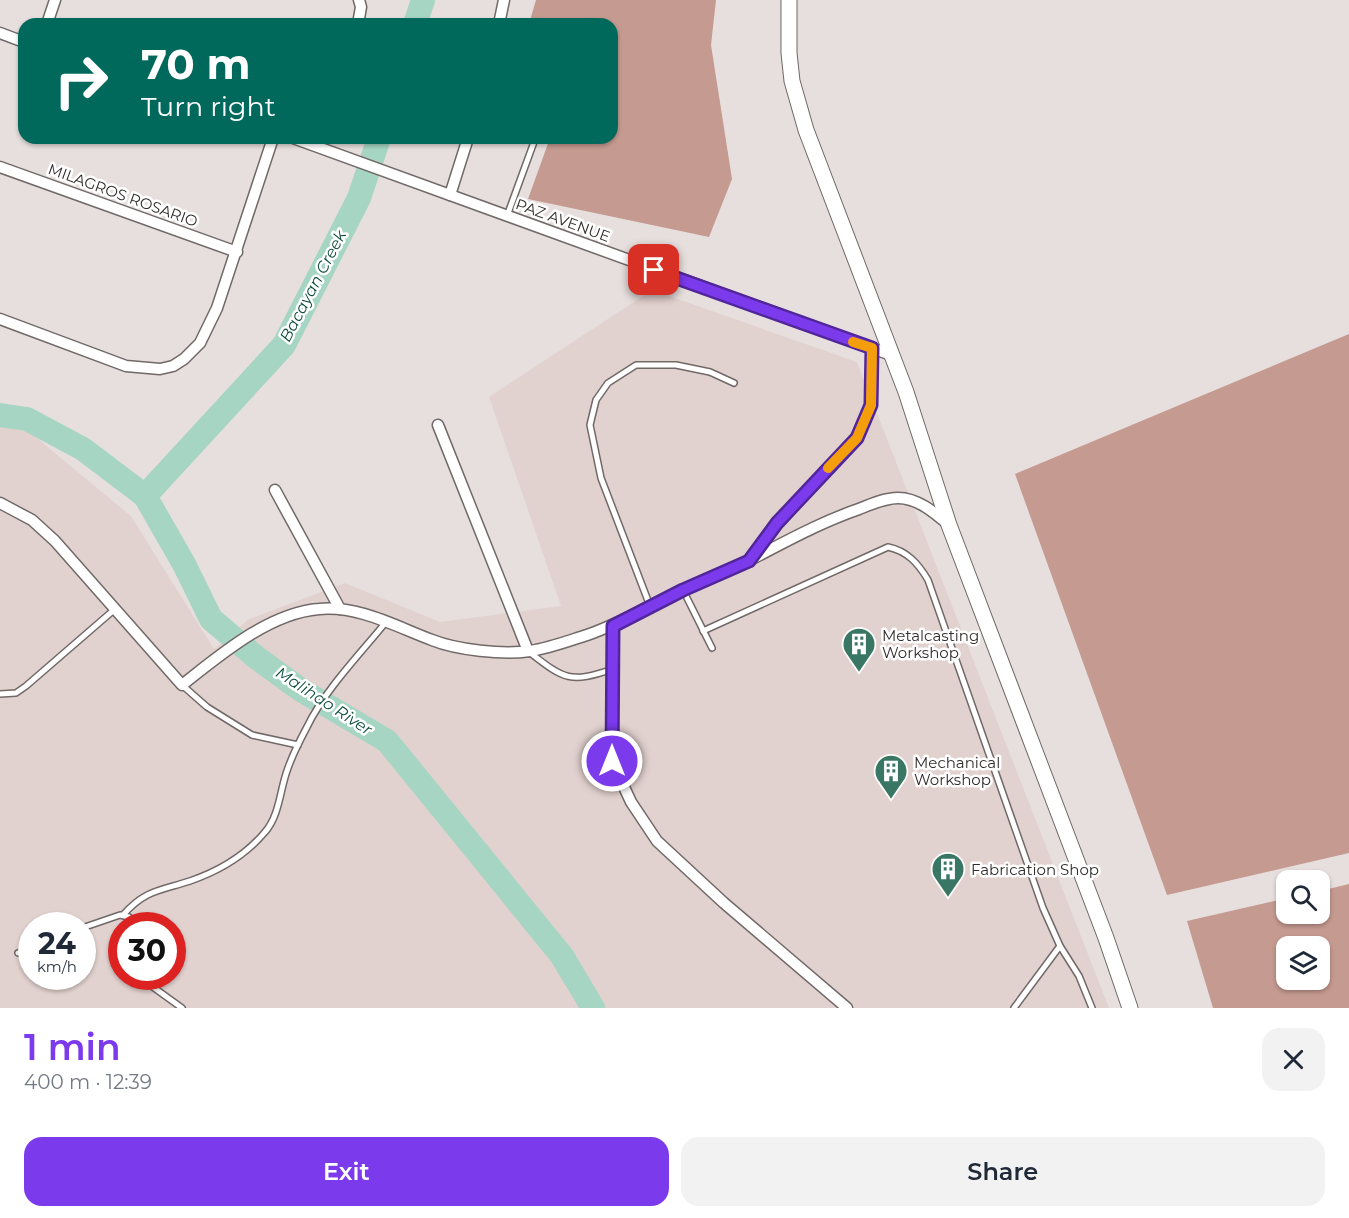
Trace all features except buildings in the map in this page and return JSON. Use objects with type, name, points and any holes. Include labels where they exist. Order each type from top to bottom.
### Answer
[{"type":"street","points":[[49,18],[55,0]]},
{"type":"street","points":[[359,0],[361,7],[359,18]]},
{"type":"street","points":[[500,18],[504,0]]},
{"type":"street","points":[[789,0],[789,53],[797,102],[906,392],[949,525],[1106,938],[1130,1008]]},
{"type":"street","points":[[0,33],[18,40]]},
{"type":"street","points":[[0,319],[126,366],[160,369],[173,366],[184,359],[200,343],[211,324],[237,252],[271,144]]},
{"type":"street","name":"PAZ AVENUE","points":[[309,144],[891,355]]},
{"type":"street","points":[[450,195],[466,144]]},
{"type":"street","name":"MILAGROS ROSARIO","points":[[0,166],[237,252]]},
{"type":"street","points":[[749,561],[777,523],[857,438],[871,405],[872,348]]},
{"type":"street","points":[[438,425],[528,651]]},
{"type":"street","points":[[274,490],[340,609]]},
{"type":"street","points":[[0,503],[32,520],[55,541],[182,685],[262,627],[300,612],[340,609],[386,622],[435,642],[476,651],[528,651],[558,645],[613,626],[683,590],[749,561],[823,522],[883,500],[899,498],[915,501],[949,525]]},
{"type":"street","points":[[613,626],[612,761],[631,802],[657,841],[724,903],[847,1008]]},
{"type":"lane","points":[[507,216],[533,144]]},
{"type":"lane","points":[[651,608],[601,478],[590,425],[596,400],[608,383],[636,364],[676,365],[710,372],[734,383]]},
{"type":"lane","points":[[703,631],[888,547],[906,554],[928,580],[1043,908],[1059,946],[1078,976],[1092,1008]]},
{"type":"lane","points":[[683,590],[712,648]]},
{"type":"lane","points":[[0,694],[16,693],[26,686],[115,609]]},
{"type":"lane","points":[[126,912],[135,901],[147,894],[192,880],[230,864],[254,844],[268,828],[277,808],[287,769],[308,724],[334,685],[386,622]]},
{"type":"lane","points":[[528,651],[558,674],[589,677],[613,669]]},
{"type":"lane","points":[[182,685],[214,711],[252,735],[298,745]]},
{"type":"lane","points":[[1014,1008],[1059,946]]},
{"type":"lane","points":[[157,990],[182,1008]]},
{"type":"shaded area","points":[[536,0],[716,0],[711,45],[732,179],[709,237],[528,199],[548,144],[618,144],[618,18],[531,18]]},
{"type":"shaded area","points":[[652,290],[857,362],[1109,1008],[0,1008],[0,426],[26,429],[131,516],[214,649],[249,619],[345,583],[440,622],[561,606],[489,397]]},
{"type":"shaded area","points":[[1349,334],[1349,853],[1167,895],[1015,474]]},
{"type":"shaded area","points":[[1349,884],[1349,1008],[1213,1008],[1187,921],[1276,901],[1276,924],[1330,924],[1330,889]]},
{"type":"waterway","name":"Bacayan Creek","points":[[417,18],[423,0]]},
{"type":"waterway","name":"Bacayan Creek","points":[[145,496],[284,345],[359,198],[377,144]]},
{"type":"waterway","name":"Malihao River","points":[[0,415],[27,419],[83,449],[145,496],[184,564],[211,619],[257,658],[301,690],[387,741],[562,956],[593,1008]]},
{"type":"slow traffic","points":[[828,468],[857,438],[871,405],[872,348],[853,342]]},
{"type":"place","name":"Metalcasting Workshop","points":[[859,673]]},
{"type":"place","name":"Mechanical Workshop","points":[[891,800]]},
{"type":"place","name":"Fabrication Shop","points":[[948,898]]},
{"type":"route","points":[[612,761],[613,626],[683,590],[749,561],[777,523],[857,438],[871,405],[872,348],[654,270]]}]
